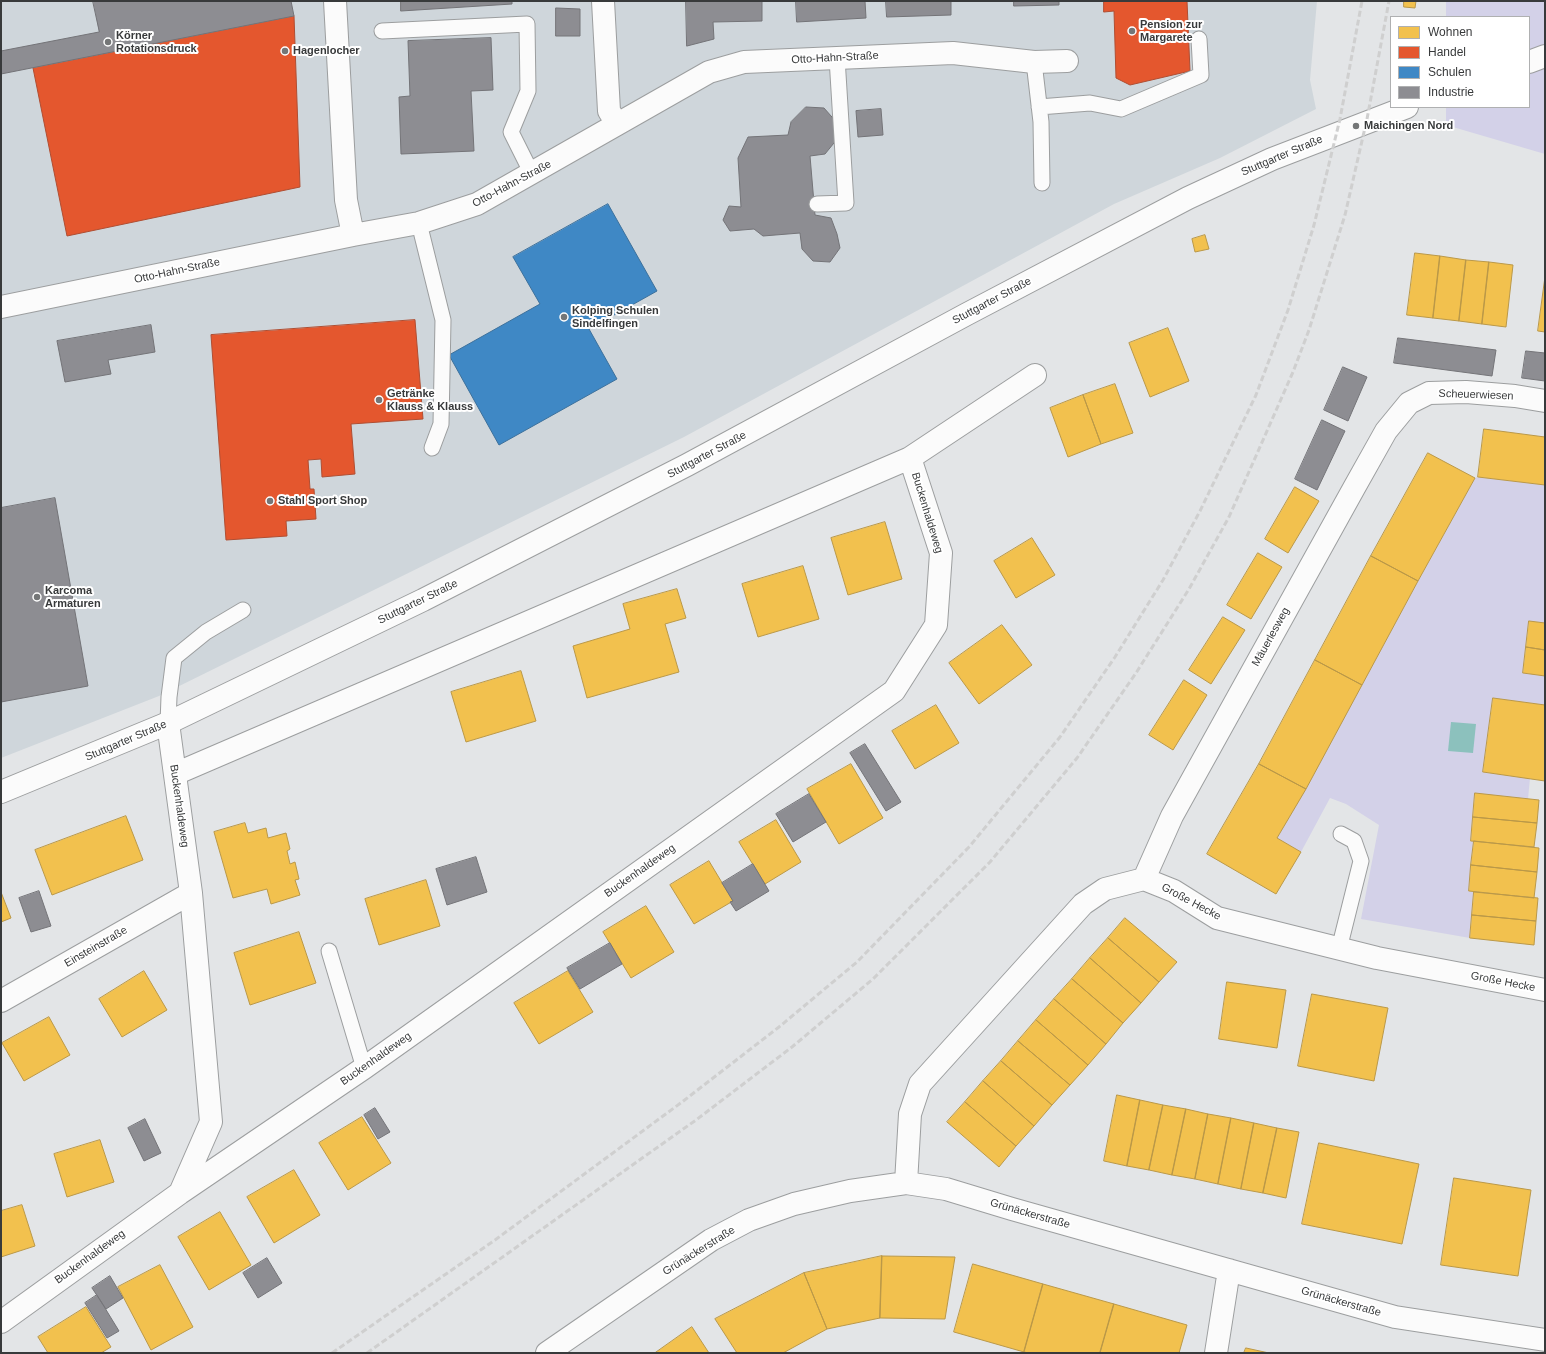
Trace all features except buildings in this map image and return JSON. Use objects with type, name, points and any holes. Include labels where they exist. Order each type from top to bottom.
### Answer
[{"type":"street","points":[[335,1],[346,200],[353,235]]},
{"type":"street","points":[[603,1],[609,111],[617,124]]},
{"type":"street","name":"Otto-Hahn-Straße","points":[[1,307],[353,235],[419,223],[478,204],[709,72],[744,62],[953,52],[1034,62],[1067,61]]},
{"type":"street","points":[[1530,62],[1545,56]]},
{"type":"street","name":"Stuttgarter Straße","points":[[1,792],[168,724],[423,600],[680,469],[960,318],[1188,198],[1272,159],[1404,108]]},
{"type":"street","points":[[175,774],[910,458],[1035,375]]},
{"type":"street","name":"Scheuerwiesen","points":[[1409,403],[1429,393],[1466,392],[1545,400]]},
{"type":"street","name":"Mäuerlesweg","points":[[1144,879],[1172,816],[1288,607],[1386,431],[1409,403]]},
{"type":"street","name":"Buckenhaldeweg","points":[[1,1322],[180,1192],[364,1068],[894,691],[936,625],[941,552],[910,458]]},
{"type":"street","name":"Buckenhaldeweg","points":[[168,724],[191,893],[211,1122],[180,1192]]},
{"type":"street","points":[[906,1183],[910,1114],[920,1084],[1083,904],[1105,889],[1144,879]]},
{"type":"street","name":"Große Hecke","points":[[1144,879],[1174,891],[1217,918],[1377,958],[1545,990]]},
{"type":"street","name":"Einsteinstraße","points":[[1,1001],[191,893]]},
{"type":"street","name":"Grünäckerstraße","points":[[547,1353],[711,1240],[749,1220],[794,1204],[850,1191],[906,1183],[946,1189],[1395,1317],[1536,1344]]},
{"type":"street","points":[[1216,1353],[1229,1270]]},
{"type":"lane","points":[[382,31],[527,24],[528,91],[511,132],[532,174]]},
{"type":"lane","points":[[1039,107],[1090,103],[1121,109],[1201,75],[1199,39]]},
{"type":"lane","points":[[817,204],[846,203],[837,58]]},
{"type":"lane","points":[[1034,62],[1041,122],[1042,183]]},
{"type":"lane","points":[[419,223],[443,320],[441,424],[432,448]]},
{"type":"lane","points":[[168,724],[169,697],[174,658],[206,632],[243,610]]},
{"type":"lane","points":[[1339,948],[1361,860],[1354,841],[1341,834]]},
{"type":"lane","points":[[329,951],[364,1068]]},
{"type":"shaded area","points":[[1,1],[1317,1],[1310,80],[1316,109],[1220,158],[1114,204],[684,437],[159,696],[1,758]]},
{"type":"shaded area","points":[[1446,1],[1545,1],[1545,154],[1446,125],[1446,108],[1530,108],[1530,16],[1446,16]]},
{"type":"shaded area","points":[[1478,477],[1545,485],[1545,623],[1529,621],[1523,673],[1545,676],[1545,705],[1493,698],[1483,772],[1530,778],[1528,799],[1475,794],[1471,841],[1474,841],[1469,891],[1474,892],[1470,938],[1361,919],[1379,825],[1346,804],[1330,798],[1301,852],[1277,838],[1475,478]]},
{"type":"shaded area","points":[[1451,722],[1476,724],[1473,753],[1448,751]]},
{"type":"railway","points":[[332,1353],[495,1240],[682,1102],[779,1027],[857,962],[969,847],[1060,737],[1115,657],[1163,580],[1200,511],[1256,395],[1288,310],[1314,225],[1340,119],[1362,1]]},
{"type":"railway","points":[[367,1353],[696,1120],[792,1047],[873,979],[990,862],[1077,758],[1136,673],[1189,589],[1229,517],[1293,372],[1309,330],[1345,215],[1367,119],[1389,1]]},
{"type":"place","name":"Pension zur Margarete","points":[[1132,31]]},
{"type":"place","name":"Körner Rotationsdruck","points":[[108,42]]},
{"type":"place","name":"Hagenlocher","points":[[285,51]]},
{"type":"place","name":"Maichingen Nord","points":[[1356,126]]},
{"type":"place","name":"Kolping Schulen Sindelfingen","points":[[564,317]]},
{"type":"place","name":"Getränke Klauss & Klauss","points":[[379,400]]},
{"type":"place","name":"Stahl Sport Shop","points":[[270,501]]},
{"type":"place","name":"Karcoma Armaturen","points":[[37,597]]}]
